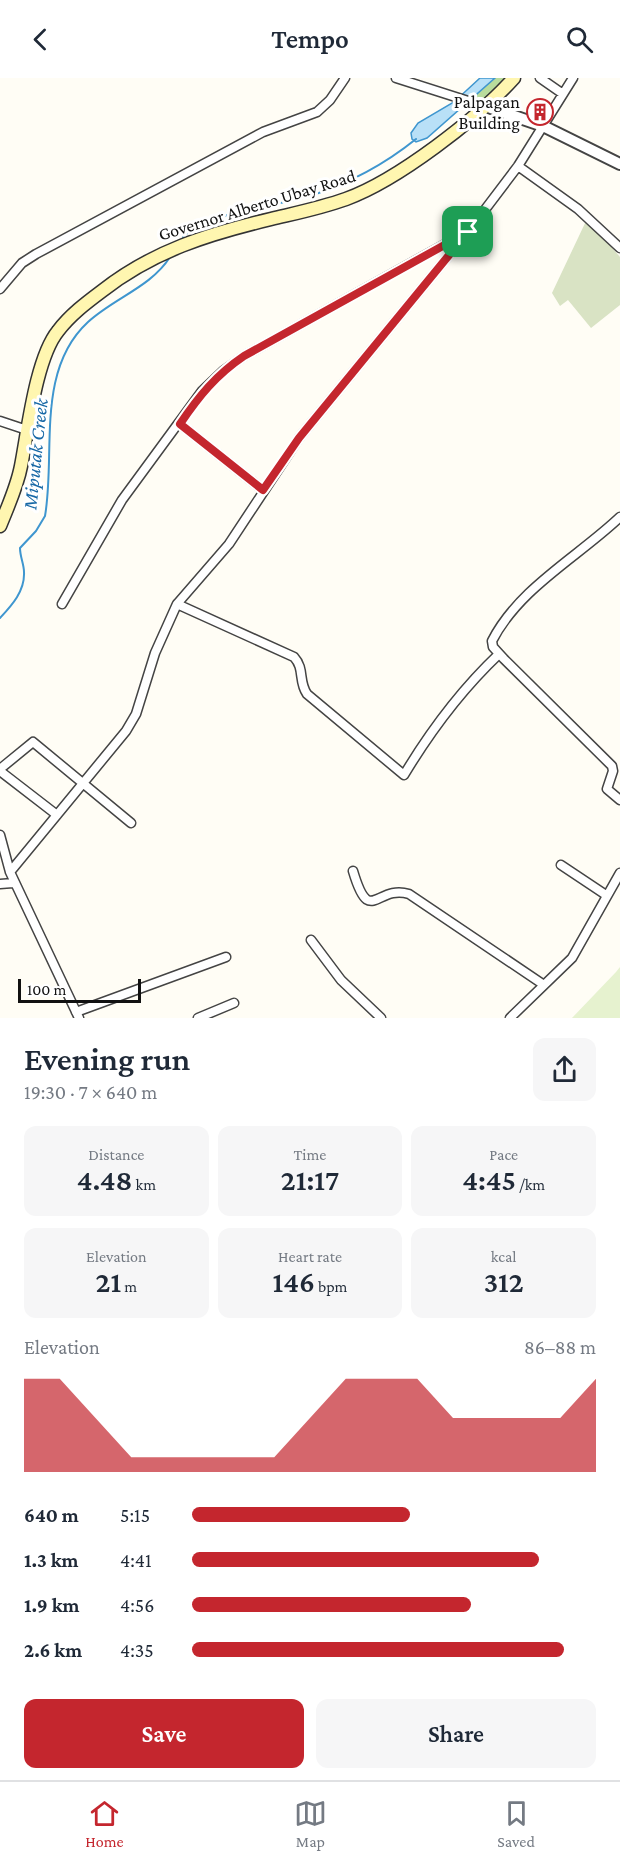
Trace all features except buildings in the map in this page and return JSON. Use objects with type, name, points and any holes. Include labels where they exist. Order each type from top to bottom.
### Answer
[{"type":"main road","name":"Governor Alberto Ubay Road","points":[[0,526],[21,468],[27,430],[44,362],[57,332],[78,310],[115,281],[164,251],[182,244],[310,210],[366,190],[488,107],[514,78]]},
{"type":"street","points":[[0,290],[22,263],[36,254],[263,132],[317,112],[330,100],[345,78]]},
{"type":"street","points":[[396,78],[543,126],[620,164]]},
{"type":"street","points":[[540,78],[563,94]]},
{"type":"street","points":[[10,872],[99,766],[136,714],[155,653],[177,604],[229,544],[299,438],[468,232],[518,166],[573,78]]},
{"type":"street","points":[[518,166],[578,209],[620,248]]},
{"type":"street","points":[[62,604],[122,500],[202,391],[223,371],[244,356],[468,232]]},
{"type":"street","points":[[0,420],[27,430]]},
{"type":"street","points":[[180,424],[263,490]]},
{"type":"street","points":[[620,517],[536,587],[504,621],[492,641],[499,654],[612,766],[613,771],[606,787],[620,800]]},
{"type":"street","points":[[177,604],[294,657],[300,663],[302,685],[307,694],[404,775],[445,713],[472,679],[499,654]]},
{"type":"street","points":[[57,815],[0,770],[33,742],[131,823]]},
{"type":"street","points":[[0,836],[13,883],[78,1015],[226,957]]},
{"type":"street","points":[[561,865],[606,895]]},
{"type":"street","points":[[353,871],[361,896],[365,900],[377,900],[398,893],[409,894],[544,985]]},
{"type":"street","points":[[510,1018],[572,958],[620,873]]},
{"type":"street","points":[[0,884],[13,883]]},
{"type":"street","points":[[311,940],[340,980],[381,1018]]},
{"type":"street","points":[[198,1018],[234,1003]]},
{"type":"green space","points":[[495,78],[507,78],[484,99],[472,98]]},
{"type":"green space","points":[[587,219],[620,257],[620,305],[591,328],[568,300],[560,306],[552,293]]},
{"type":"green space","points":[[620,967],[620,1018],[572,1018],[616,972]]},
{"type":"water","points":[[480,78],[495,78],[427,138],[416,142],[412,139],[411,133],[418,123],[454,102]]},
{"type":"waterway","name":"Miputak Creek","points":[[183,237],[193,229],[224,216],[296,200],[338,186],[379,165],[416,139]]},
{"type":"waterway","name":"Miputak Creek","points":[[0,618],[13,603],[24,579],[20,548],[36,531],[45,516],[51,414],[60,364],[71,342],[88,322],[143,284],[170,257]]},
{"type":"place","name":"Palpagan Building","points":[[540,112]]},
{"type":"route","points":[[468,232],[299,438],[263,490],[180,424],[202,391],[223,371],[244,356],[468,232]]}]
